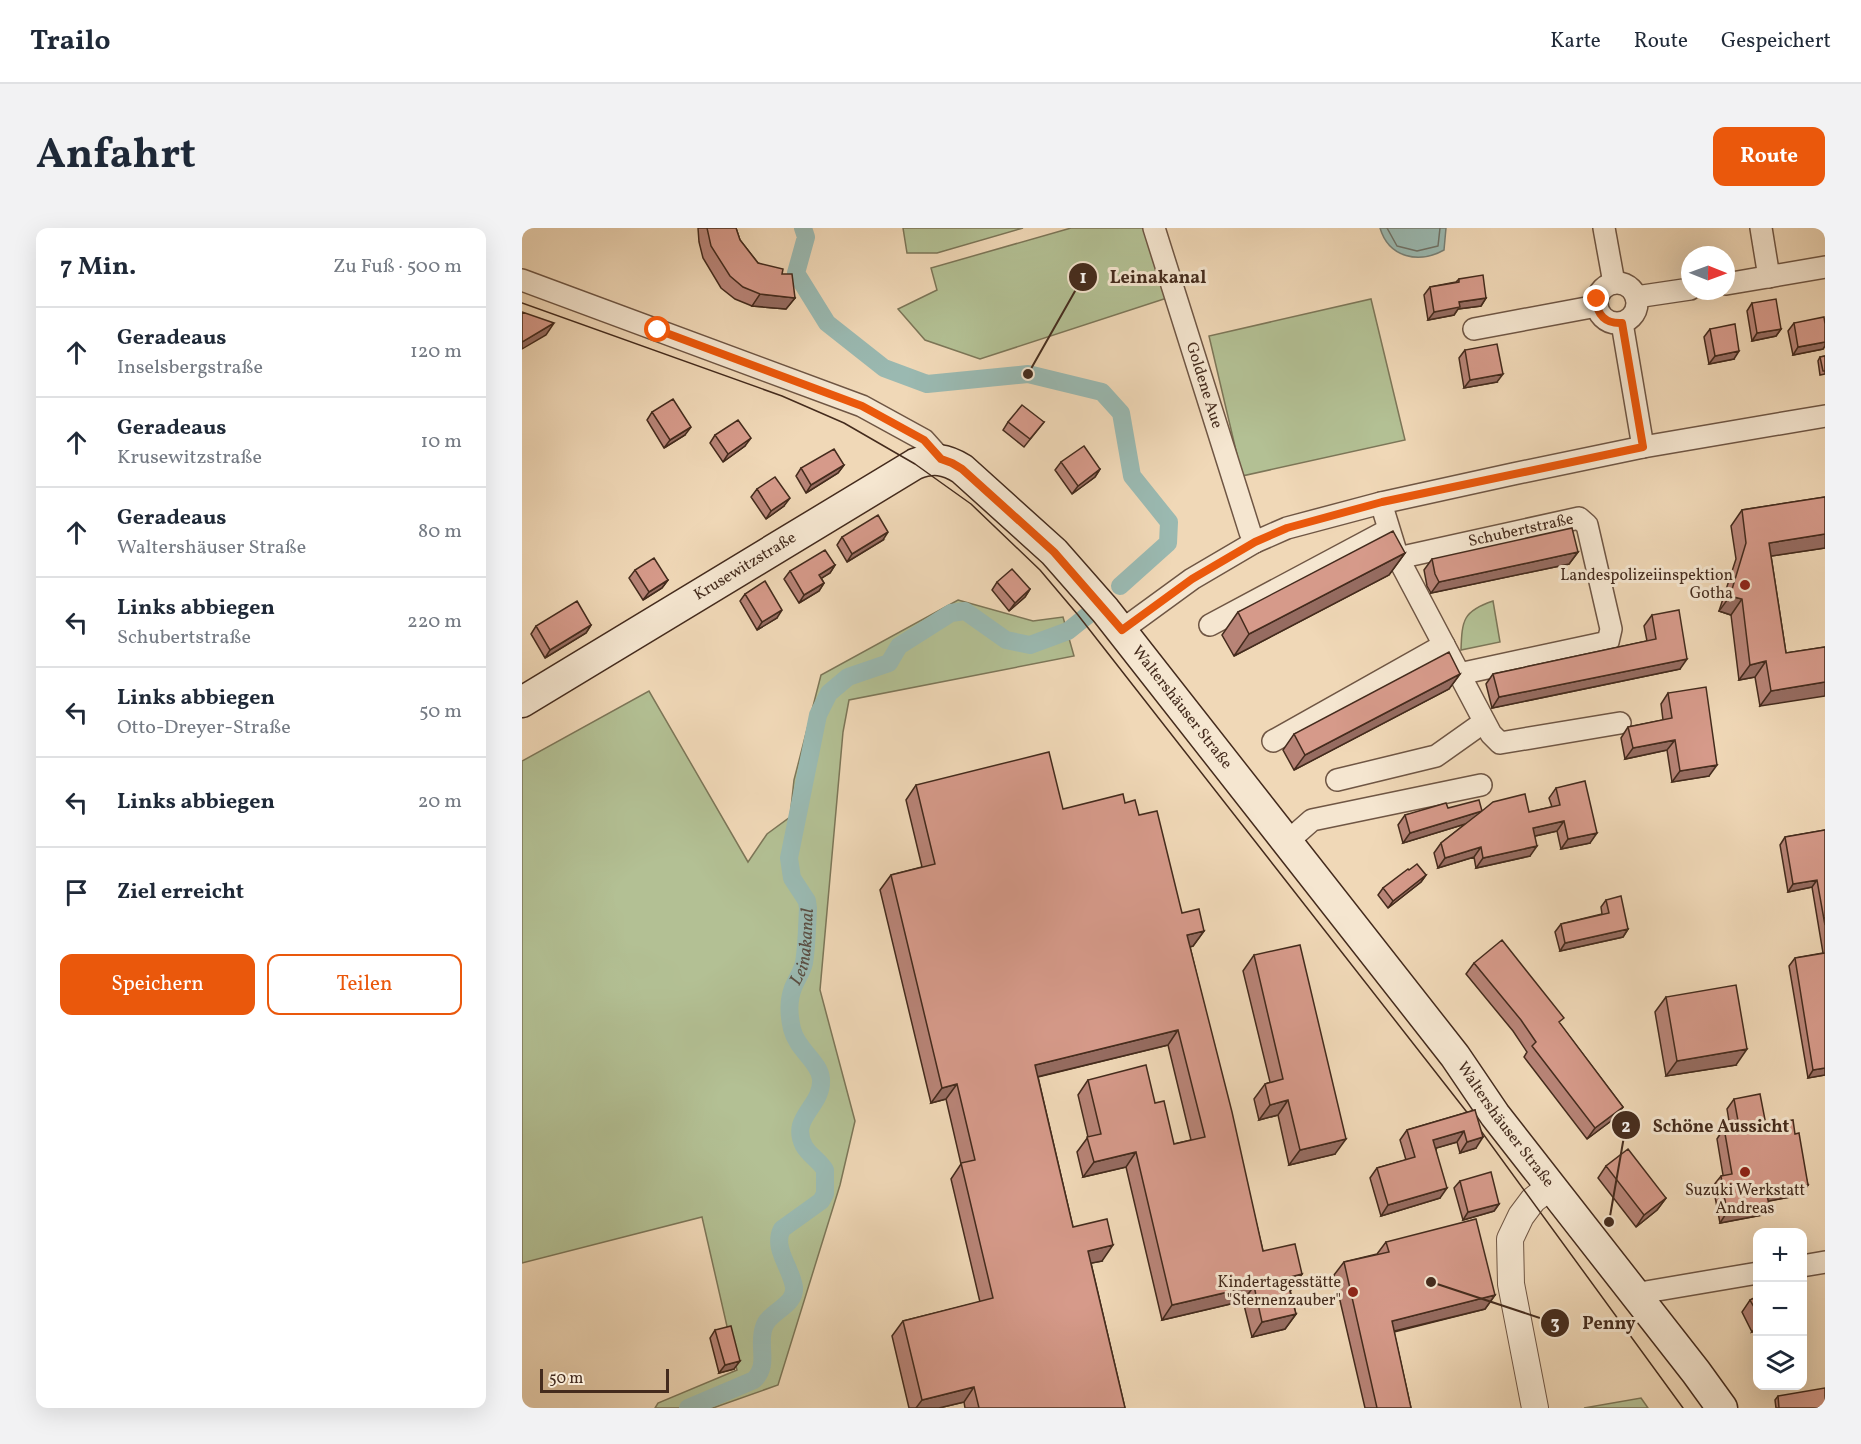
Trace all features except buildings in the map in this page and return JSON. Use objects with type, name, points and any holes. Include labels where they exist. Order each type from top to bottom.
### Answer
[{"type":"main road","name":"Waltershäuser Straße","points":[[941,459],[952,463],[970,477],[1054,552],[1122,630],[1455,1056],[1495,1115],[1722,1408]]},
{"type":"main road","name":"Krusewitzstraße","points":[[522,702],[915,464],[941,459]]},
{"type":"street","name":"Goldene Aue","points":[[1154,228],[1255,542]]},
{"type":"street","points":[[1604,228],[1614,283]]},
{"type":"street","points":[[1761,228],[1769,277]]},
{"type":"street","points":[[1735,283],[1825,267]]},
{"type":"street","points":[[522,280],[862,406],[924,440],[941,459]]},
{"type":"street","points":[[1614,283],[1629,286],[1636,297],[1637,304],[1633,316],[1622,323],[1603,318],[1597,306],[1599,293],[1603,288],[1614,283]]},
{"type":"street","points":[[1636,297],[1681,290]]},
{"type":"street","points":[[1474,329],[1597,306]]},
{"type":"street","points":[[1622,323],[1643,447]]},
{"type":"street","points":[[1122,630],[1192,579],[1255,542],[1287,528],[1382,502],[1643,447],[1825,416]]},
{"type":"street","points":[[1382,502],[1388,530],[1398,558],[1484,722],[1500,743],[1620,723]]},
{"type":"street","name":"Schubertstraße","points":[[1398,558],[1578,518],[1587,525],[1611,629],[1608,642],[1459,674]]},
{"type":"street","points":[[1210,625],[1388,530]]},
{"type":"street","points":[[1273,741],[1444,645]]},
{"type":"street","points":[[1337,780],[1436,756],[1484,722]]},
{"type":"street","points":[[1287,842],[1312,820],[1481,785]]},
{"type":"street","points":[[1534,1408],[1511,1284],[1510,1239],[1521,1216],[1533,1200],[1551,1186]]},
{"type":"street","points":[[1807,1265],[1825,1262]]},
{"type":"street","points":[[1634,1294],[1753,1275]]},
{"type":"green space","points":[[903,228],[1023,228],[937,253],[907,253]]},
{"type":"green space","points":[[1071,228],[1144,228],[1167,298],[980,359],[925,340],[898,309],[937,290],[931,268]]},
{"type":"green space","points":[[1371,299],[1405,440],[1242,476],[1209,336]]},
{"type":"green space","points":[[958,600],[1033,621],[1063,617],[1074,656],[849,700],[843,732],[820,990],[855,1121],[840,1185],[778,1385],[713,1408],[655,1408],[658,1403],[737,1370],[702,1217],[522,1263],[522,761],[649,691],[748,862],[767,834],[790,817],[794,780],[821,675]]},
{"type":"green space","points":[[1493,601],[1500,642],[1461,650],[1462,631],[1466,618],[1475,609]]},
{"type":"green space","points":[[1641,1398],[1648,1408],[1584,1408]]},
{"type":"water","points":[[1380,228],[1446,228],[1444,250],[1425,257],[1406,256],[1390,246]]},
{"type":"waterway","name":"Leinakanal","points":[[803,228],[806,237],[796,273],[827,323],[884,368],[927,384],[1028,374],[1102,392],[1121,413],[1132,476],[1169,522],[1168,543],[1120,586]]},
{"type":"waterway","name":"Leinakanal","points":[[688,1408],[754,1380],[759,1374],[764,1327],[767,1321],[787,1304],[793,1294],[794,1287],[779,1243],[782,1229],[821,1201],[825,1194],[825,1170],[806,1149],[801,1136],[803,1119],[817,1097],[821,1079],[817,1067],[798,1043],[790,1019],[791,993],[804,963],[808,908],[807,901],[792,878],[789,858],[818,715],[829,693],[848,677],[889,663],[899,646],[951,613],[965,611],[1006,640],[1030,645],[1068,631],[1088,615]]},
{"type":"tram line","points":[[522,303],[782,396],[844,423],[915,464],[971,504],[1040,570],[1078,615],[1473,1120],[1683,1408]]},
{"type":"place","name":"Leinakanal","points":[[1028,374]]},
{"type":"place","name":"Landespolizeiinspektion Gotha","points":[[1745,585]]},
{"type":"place","name":"Suzuki Werkstatt Andreas","points":[[1745,1172]]},
{"type":"place","name":"Schöne Aussicht","points":[[1609,1222]]},
{"type":"place","name":"Penny","points":[[1431,1282]]},
{"type":"place","name":"Kindertagesstätte \"Sternenzauber\"","points":[[1353,1292]]},
{"type":"route","points":[[658,330],[862,406],[924,440],[941,459],[962,469],[1054,552],[1122,630],[1192,579],[1255,542],[1287,528],[1382,502],[1643,447],[1622,323],[1609,322],[1603,318],[1599,313],[1597,299]]}]
